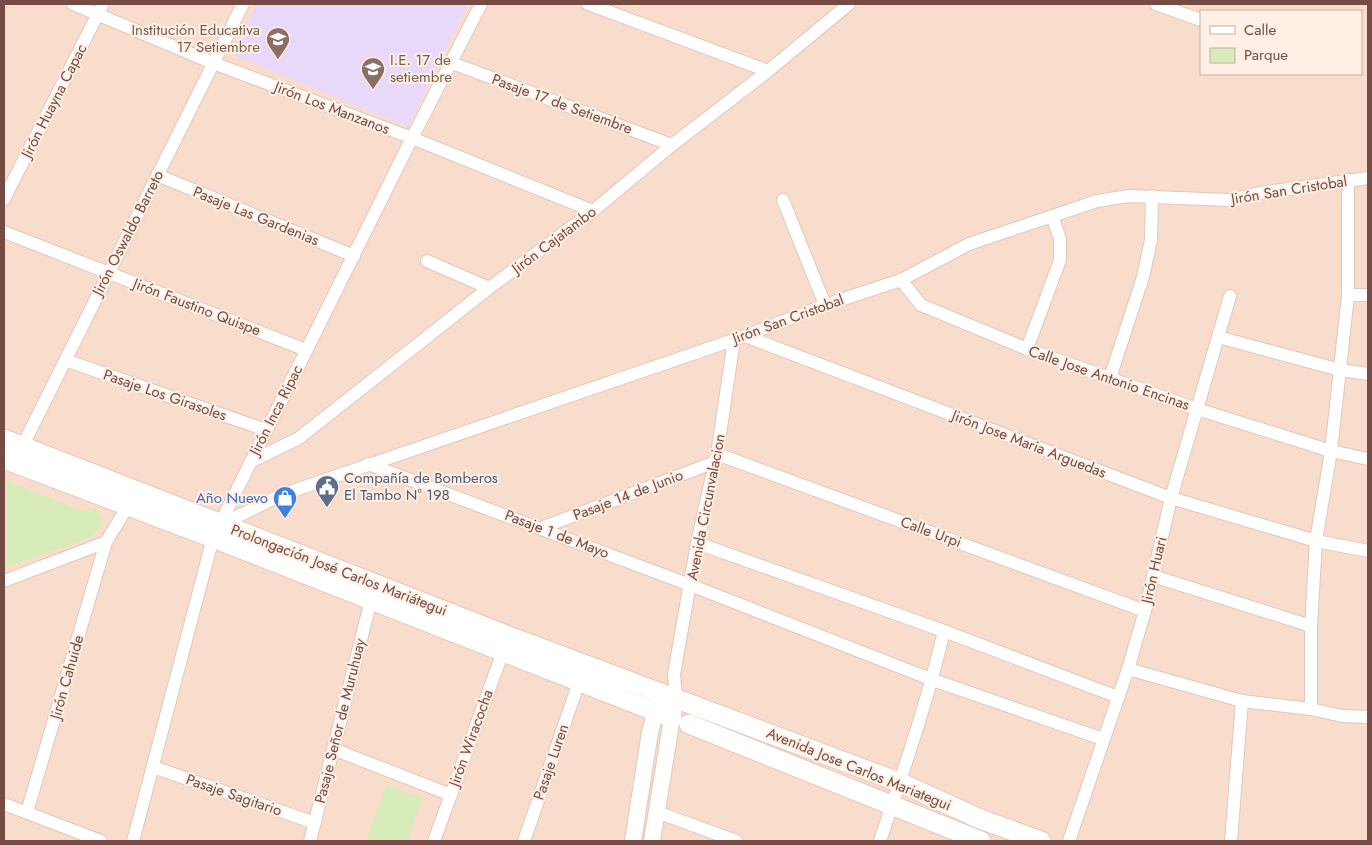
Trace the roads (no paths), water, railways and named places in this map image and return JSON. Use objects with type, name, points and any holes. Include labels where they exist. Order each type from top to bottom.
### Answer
[{"type":"main road","name":"Prolongación José Carlos Mariátegui","points":[[4,439],[13,456],[217,531],[506,644],[579,682],[672,718]]},
{"type":"main road","name":"Prolongación José Carlos Mariátegui","points":[[217,531],[371,600],[668,695]]},
{"type":"main road","name":"Avenida Jose Carlos Mariategui","points":[[668,695],[901,783],[980,819],[1041,841]]},
{"type":"main road","name":"Avenida Jose Carlos Mariategui","points":[[672,718],[981,841]]},
{"type":"street","name":"Jirón Los Manzanos","points":[[73,4],[101,9],[214,63],[412,138],[593,211]]},
{"type":"street","name":"Jirón Oswaldo Barreto","points":[[13,456],[65,360],[243,4]]},
{"type":"street","name":"Jirón Inca Ripac","points":[[134,841],[217,531],[412,138],[481,4]]},
{"type":"street","points":[[588,4],[768,70]]},
{"type":"street","points":[[1156,4],[1200,20]]},
{"type":"street","name":"Jirón Cajatambo","points":[[250,462],[299,438],[489,288],[593,211],[672,145],[768,70],[844,5]]},
{"type":"street","name":"Jirón Huayna Capac","points":[[4,199],[101,9]]},
{"type":"street","name":"Pasaje 17 de Setiembre","points":[[452,63],[672,145]]},
{"type":"street","name":"Pasaje Las Gardenias","points":[[157,175],[354,256]]},
{"type":"street","name":"Jirón San Cristobal","points":[[217,531],[281,495],[740,338],[825,305],[901,280],[969,244],[1097,201],[1129,196],[1228,200],[1260,193],[1368,178]]},
{"type":"street","points":[[1311,709],[1311,626],[1316,541],[1331,451],[1348,295],[1348,180]]},
{"type":"street","points":[[1110,378],[1143,277],[1151,240],[1152,196]]},
{"type":"street","points":[[783,200],[825,305]]},
{"type":"street","points":[[1027,349],[1060,260],[1060,239],[1052,216]]},
{"type":"street","name":"Jirón Faustino Quispe","points":[[4,232],[306,350]]},
{"type":"street","points":[[427,262],[489,288]]},
{"type":"street","name":"Calle Jose Antonio Encinas","points":[[901,280],[921,305],[1027,349],[1197,409],[1331,451],[1368,459]]},
{"type":"street","points":[[1348,295],[1368,295]]},
{"type":"street","name":"Jirón Huari","points":[[1069,841],[1128,669],[1153,576],[1171,498],[1230,296]]},
{"type":"street","points":[[1218,337],[1340,370],[1368,374]]},
{"type":"street","name":"Avenida Circunvalacion","points":[[652,841],[672,718],[668,695],[674,674],[697,543],[740,338]]},
{"type":"street","name":"Jirón Jose Maria Arguedas","points":[[740,338],[1171,498],[1316,541],[1368,551]]},
{"type":"street","name":"Pasaje Los Girasoles","points":[[65,360],[266,430]]},
{"type":"street","name":"Pasaje 14 de Junio","points":[[541,528],[716,458]]},
{"type":"street","name":"Calle Urpi","points":[[716,458],[1144,611]]},
{"type":"street","name":"Pasaje 1 de Mayo","points":[[368,464],[690,585],[932,680],[1103,740]]},
{"type":"street","points":[[4,581],[106,542],[132,499]]},
{"type":"street","name":"Jirón Cahuide","points":[[27,812],[106,542]]},
{"type":"street","points":[[697,543],[944,631],[1118,697]]},
{"type":"street","points":[[1153,576],[1311,626]]},
{"type":"street","name":"Pasaje Señor de Muruhuay","points":[[310,841],[371,600]]},
{"type":"street","points":[[880,841],[901,783],[932,680],[944,631]]},
{"type":"street","name":"Jirón Wiracocha","points":[[434,841],[506,644]]},
{"type":"street","points":[[1128,669],[1242,701],[1311,709],[1342,716],[1368,717]]},
{"type":"street","name":"Pasaje Luren","points":[[524,841],[579,682]]},
{"type":"street","points":[[1231,841],[1242,701]]},
{"type":"street","name":"Avenida Circunvalacion","points":[[633,841],[650,732],[672,718]]},
{"type":"street","points":[[333,749],[451,795]]},
{"type":"street","name":"Pasaje Sagitario","points":[[153,767],[315,823]]},
{"type":"street","points":[[4,804],[101,841]]},
{"type":"street","points":[[657,812],[736,841]]},
{"type":"place","name":"Institución Educativa 17 Setiembre","points":[[278,60]]},
{"type":"place","name":"I.E. 17 de setiembre","points":[[373,90]]},
{"type":"place","name":"Compañía de Bomberos El Tambo Nº 198","points":[[327,508]]},
{"type":"place","name":"Año Nuevo","points":[[285,519]]}]
